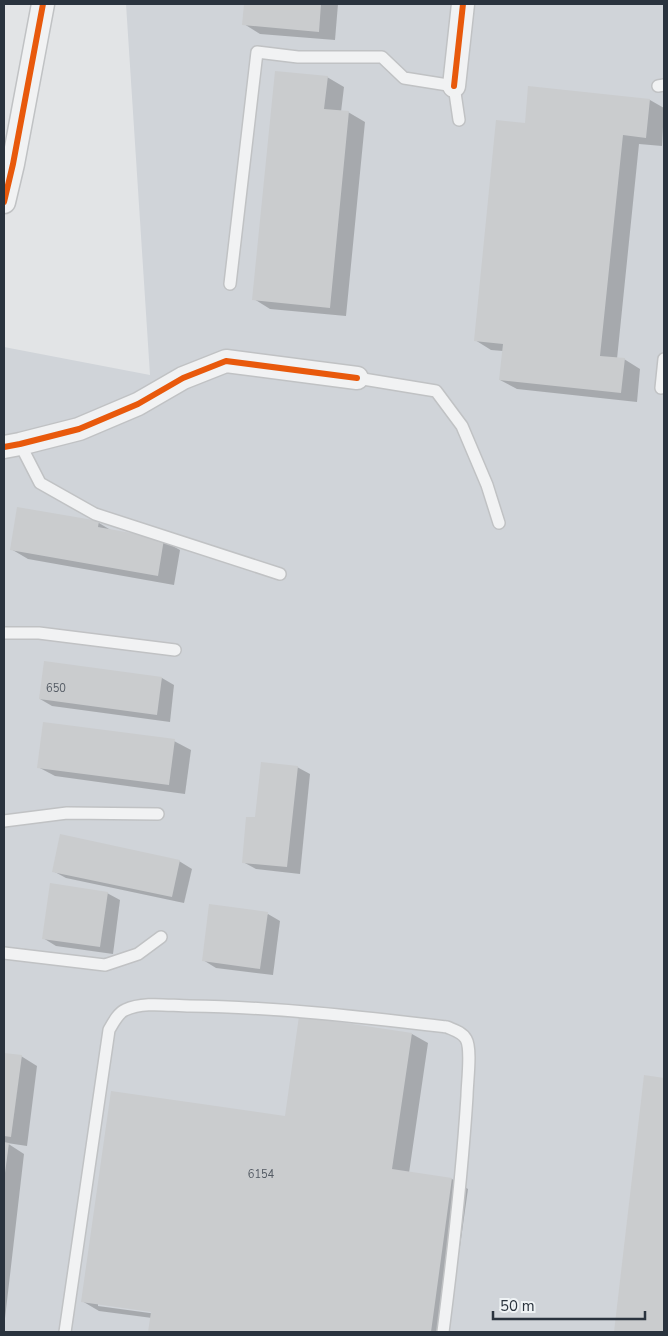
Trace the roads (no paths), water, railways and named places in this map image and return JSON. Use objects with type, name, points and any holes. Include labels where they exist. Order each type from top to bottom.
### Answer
[{"type":"street","points":[[4,202],[43,4]]},
{"type":"street","points":[[454,86],[464,4]]},
{"type":"street","points":[[12,445],[79,429],[138,404],[183,378],[226,361],[357,378]]},
{"type":"lane","points":[[230,284],[257,52],[298,57],[382,57],[404,78],[454,86],[459,120]]},
{"type":"lane","points":[[661,388],[664,359]]},
{"type":"lane","points":[[357,378],[436,391],[462,426],[487,485],[499,523]]},
{"type":"lane","points":[[12,445],[40,484],[95,514],[280,574]]},
{"type":"lane","points":[[4,633],[39,633],[175,650]]},
{"type":"lane","points":[[4,821],[67,813],[158,814]]},
{"type":"lane","points":[[4,952],[105,965],[138,954],[161,937]]},
{"type":"lane","points":[[65,1332],[109,1030],[124,1010],[142,1006],[244,1007],[356,1016],[447,1027],[460,1032],[467,1039],[469,1060],[465,1124],[453,1259],[443,1332]]}]
